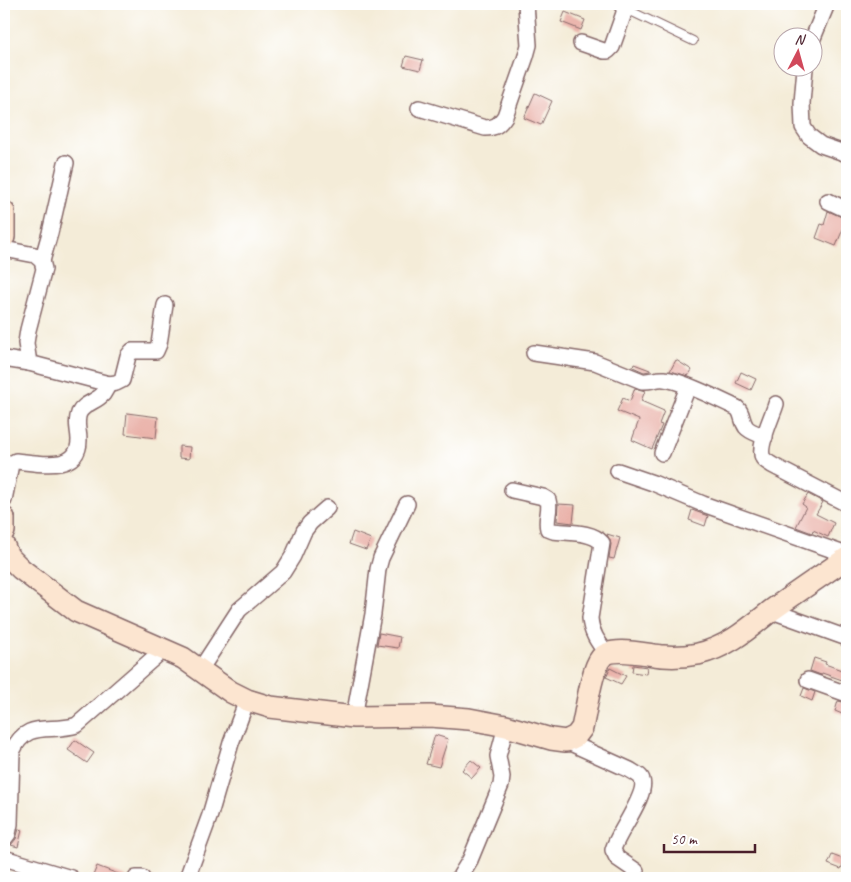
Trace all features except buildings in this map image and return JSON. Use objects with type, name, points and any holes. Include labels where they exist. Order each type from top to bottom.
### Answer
[{"type":"street","points":[[419,108],[485,128],[493,128],[500,124],[505,116],[529,45],[526,4]]},
{"type":"street","points":[[818,28],[827,4]]},
{"type":"street","points":[[581,43],[604,52],[608,51],[612,47],[624,13],[622,6]]},
{"type":"street","points":[[804,78],[802,103],[803,127],[809,136],[822,145],[847,154]]},
{"type":"street","points":[[29,363],[26,344],[28,330],[44,269],[42,261],[66,163]]},
{"type":"street","points":[[828,201],[847,210]]},
{"type":"street","points":[[4,212],[4,237]]},
{"type":"street","points":[[4,249],[35,256],[42,261]]},
{"type":"street","points":[[4,359],[29,363],[108,384],[116,384],[122,380],[128,356],[132,351],[156,351],[159,344],[165,305]]},
{"type":"street","points":[[534,352],[595,362],[642,381],[649,382],[663,378],[688,386],[737,408],[741,412],[748,429],[765,437]]},
{"type":"street","points":[[4,500],[11,464],[16,461],[58,464],[66,462],[73,456],[78,448],[80,439],[77,419],[80,411],[103,394],[108,384]]},
{"type":"street","points":[[662,453],[688,386]]},
{"type":"street","points":[[776,404],[761,452],[764,458],[772,465],[847,504]]},
{"type":"street","points":[[618,471],[847,556]]},
{"type":"street","points":[[512,490],[543,497],[548,500],[550,506],[548,529],[592,536],[598,538],[602,543],[590,628],[607,654]]},
{"type":"street","points":[[354,717],[373,614],[378,569],[381,558],[407,504]]},
{"type":"street","points":[[200,670],[239,610],[283,572],[293,556],[304,531],[327,508]]},
{"type":"street","points":[[4,518],[4,530]]},
{"type":"street","points":[[4,546],[8,556],[21,569],[76,611],[183,658],[224,688],[247,700],[270,707],[354,717],[430,716],[469,719],[566,741],[630,770],[642,780],[643,787],[630,818],[613,850],[617,858],[636,871],[636,878]]},
{"type":"street","points":[[566,741],[576,736],[582,728],[595,670],[601,658],[607,654],[619,651],[666,656],[696,654],[721,647],[738,638],[847,556]]},
{"type":"street","points":[[772,611],[847,638]]},
{"type":"street","points":[[4,839],[8,834],[10,824],[12,752],[16,743],[31,731],[39,728],[66,729],[77,725],[164,649]]},
{"type":"street","points":[[808,680],[847,694]]},
{"type":"street","points":[[186,878],[210,815],[230,743],[247,700]]},
{"type":"street","points":[[459,878],[470,860],[501,785],[502,776],[498,756],[506,726]]},
{"type":"street","points":[[4,858],[71,878]]},
{"type":"street","points":[[136,878],[142,878]]},
{"type":"lane","points":[[622,6],[693,41]]}]
